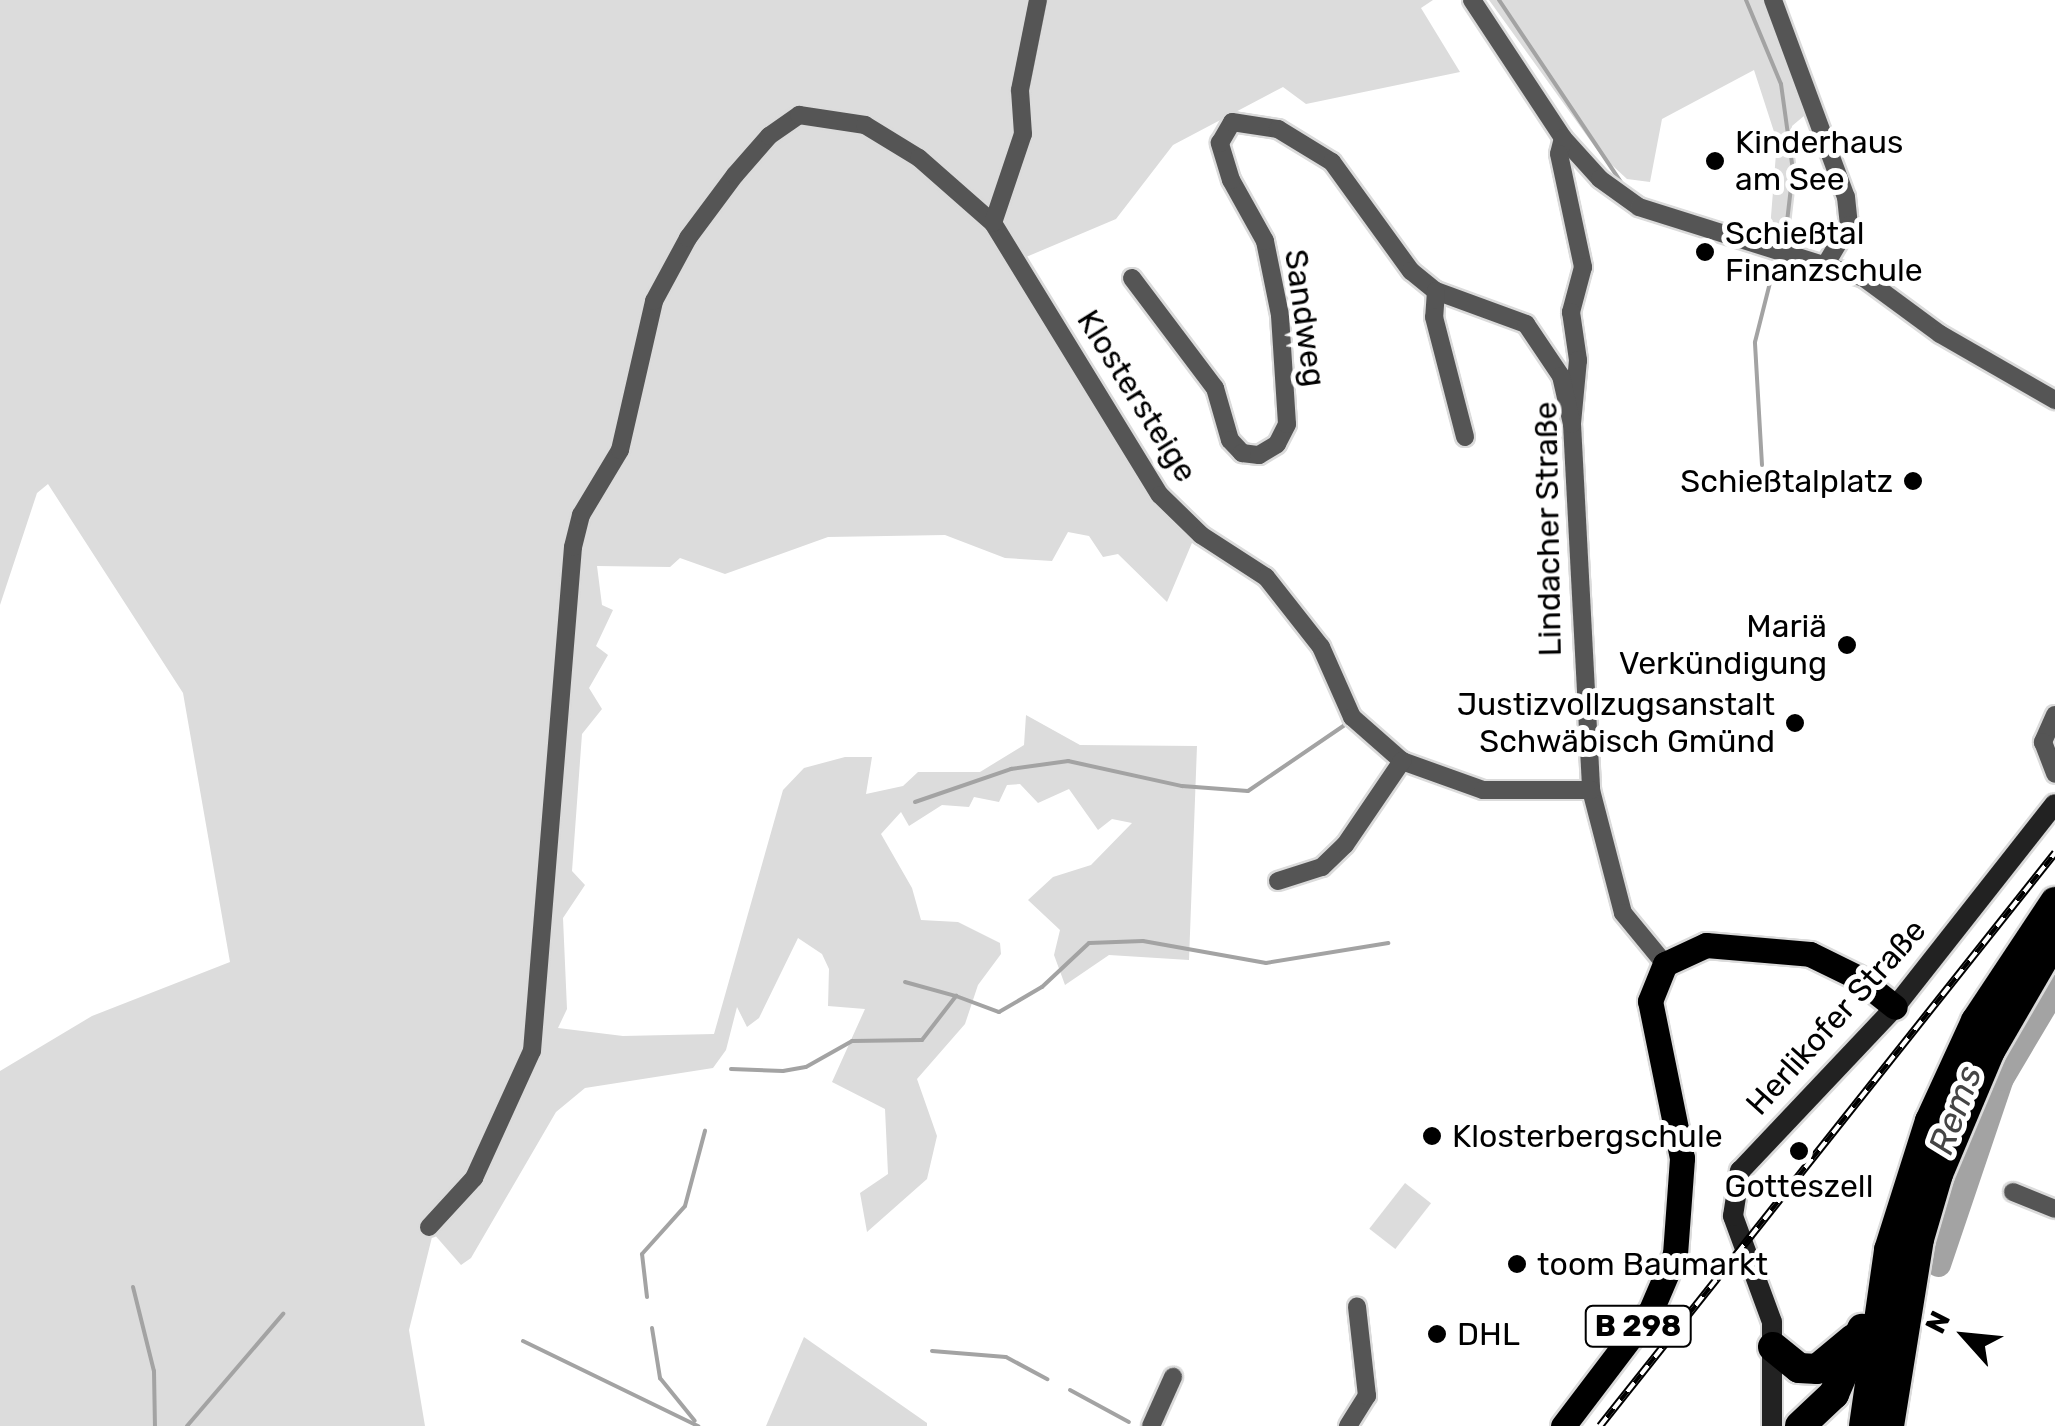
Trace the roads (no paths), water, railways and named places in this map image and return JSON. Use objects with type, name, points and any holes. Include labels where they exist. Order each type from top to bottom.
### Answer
[{"type":"highway","points":[[1800,1426],[1834,1394],[1864,1325],[1949,1075],[1994,990],[2055,902]]},
{"type":"highway","points":[[1889,1426],[1918,1239],[1938,1174],[1990,1051],[2055,939]]},
{"type":"highway","points":[[1864,1426],[1890,1250]]},
{"type":"highway","points":[[1773,1347],[1800,1368],[1817,1369],[1836,1360],[1864,1325]]},
{"type":"main road","name":"Herlikofer Straße","points":[[1772,1418],[1773,1347],[1767,1307],[1734,1216],[1740,1171],[1895,1008],[2055,804]]},
{"type":"main road","points":[[1665,964],[1706,945],[1810,954],[1857,977],[1895,1008]]},
{"type":"main road","name":"B 298","points":[[1563,1426],[1662,1290],[1678,1215],[1678,1118],[1650,1001],[1665,964]]},
{"type":"main road","name":"B 298","points":[[1552,1426],[1637,1311],[1678,1215]]},
{"type":"street","points":[[994,223],[1024,134],[1020,90],[1038,0]]},
{"type":"street","points":[[1472,0],[1563,138],[1600,179],[1639,207],[1827,262],[1864,278],[1940,334],[2055,400]]},
{"type":"street","points":[[1774,0],[1846,198],[1849,225],[1827,262]]},
{"type":"street","name":"Klostersteige","points":[[430,1227],[474,1178],[532,1051],[573,547],[582,515],[620,450],[654,301],[688,238],[768,136],[810,114],[865,125],[919,158],[994,223],[1160,496],[1201,535],[1266,577],[1321,646],[1352,717],[1402,761],[1483,790],[1591,790]]},
{"type":"street","name":"Sandweg","points":[[1132,278],[1216,388],[1230,440],[1242,453],[1259,455],[1277,444],[1287,424],[1284,345],[1265,242],[1221,156],[1222,132],[1232,122],[1246,119],[1278,129],[1332,162],[1391,247],[1436,291],[1526,324],[1561,376],[1572,424]]},
{"type":"street","name":"Lindacher Straße","points":[[1563,138],[1558,154],[1583,267],[1571,312],[1578,360],[1572,424],[1591,790],[1623,912],[1665,964]]},
{"type":"street","points":[[1436,291],[1434,316],[1465,437]]},
{"type":"street","points":[[2055,715],[2042,742],[2055,774]]},
{"type":"street","points":[[1278,880],[1322,867],[1334,856],[1402,761]]},
{"type":"street","points":[[2014,1192],[2055,1209]]},
{"type":"street","points":[[1348,1426],[1368,1396],[1356,1307]]},
{"type":"street","points":[[1151,1426],[1174,1378]]},
{"type":"waterway","points":[[1499,0],[1624,187]]},
{"type":"waterway","points":[[1746,0],[1781,84],[1793,170],[1785,239]]},
{"type":"waterway","points":[[1762,465],[1755,342],[1774,267]]},
{"type":"waterway","points":[[915,802],[1011,769],[1068,761],[1182,786],[1248,791],[1349,722]]},
{"type":"waterway","points":[[731,1069],[783,1071],[806,1067],[852,1041],[922,1040],[956,996],[999,1012],[1042,987],[1089,943],[1143,941],[1266,963],[1388,943]]},
{"type":"waterway","points":[[905,982],[956,996]]},
{"type":"waterway","name":"Rems","points":[[1938,1264],[2001,1078],[2055,987]]},
{"type":"waterway","points":[[647,1297],[642,1254],[685,1206],[705,1131]]},
{"type":"waterway","points":[[133,1287],[154,1371],[155,1426]]},
{"type":"waterway","points":[[187,1426],[283,1314]]},
{"type":"waterway","points":[[652,1328],[660,1378],[695,1421]]},
{"type":"waterway","points":[[523,1341],[698,1426]]},
{"type":"waterway","points":[[932,1351],[1006,1357],[1047,1379]]},
{"type":"waterway","points":[[1070,1390],[1129,1422]]},
{"type":"railway","points":[[1600,1426],[2055,853]]},
{"type":"place","name":"Kinderhaus am See","points":[[1715,161]]},
{"type":"place","name":"Schießtal Finanzschule","points":[[1705,252]]},
{"type":"place","name":"Schießtalplatz","points":[[1913,481]]},
{"type":"place","name":"Mariä Verkündigung","points":[[1847,645]]},
{"type":"place","name":"Justizvollzugsanstalt Schwäbisch Gmünd","points":[[1795,723]]},
{"type":"place","name":"Klosterbergschule","points":[[1432,1136]]},
{"type":"place","name":"Gotteszell","points":[[1799,1151]]},
{"type":"place","name":"toom Baumarkt","points":[[1517,1264]]},
{"type":"place","name":"DHL","points":[[1437,1334]]}]
